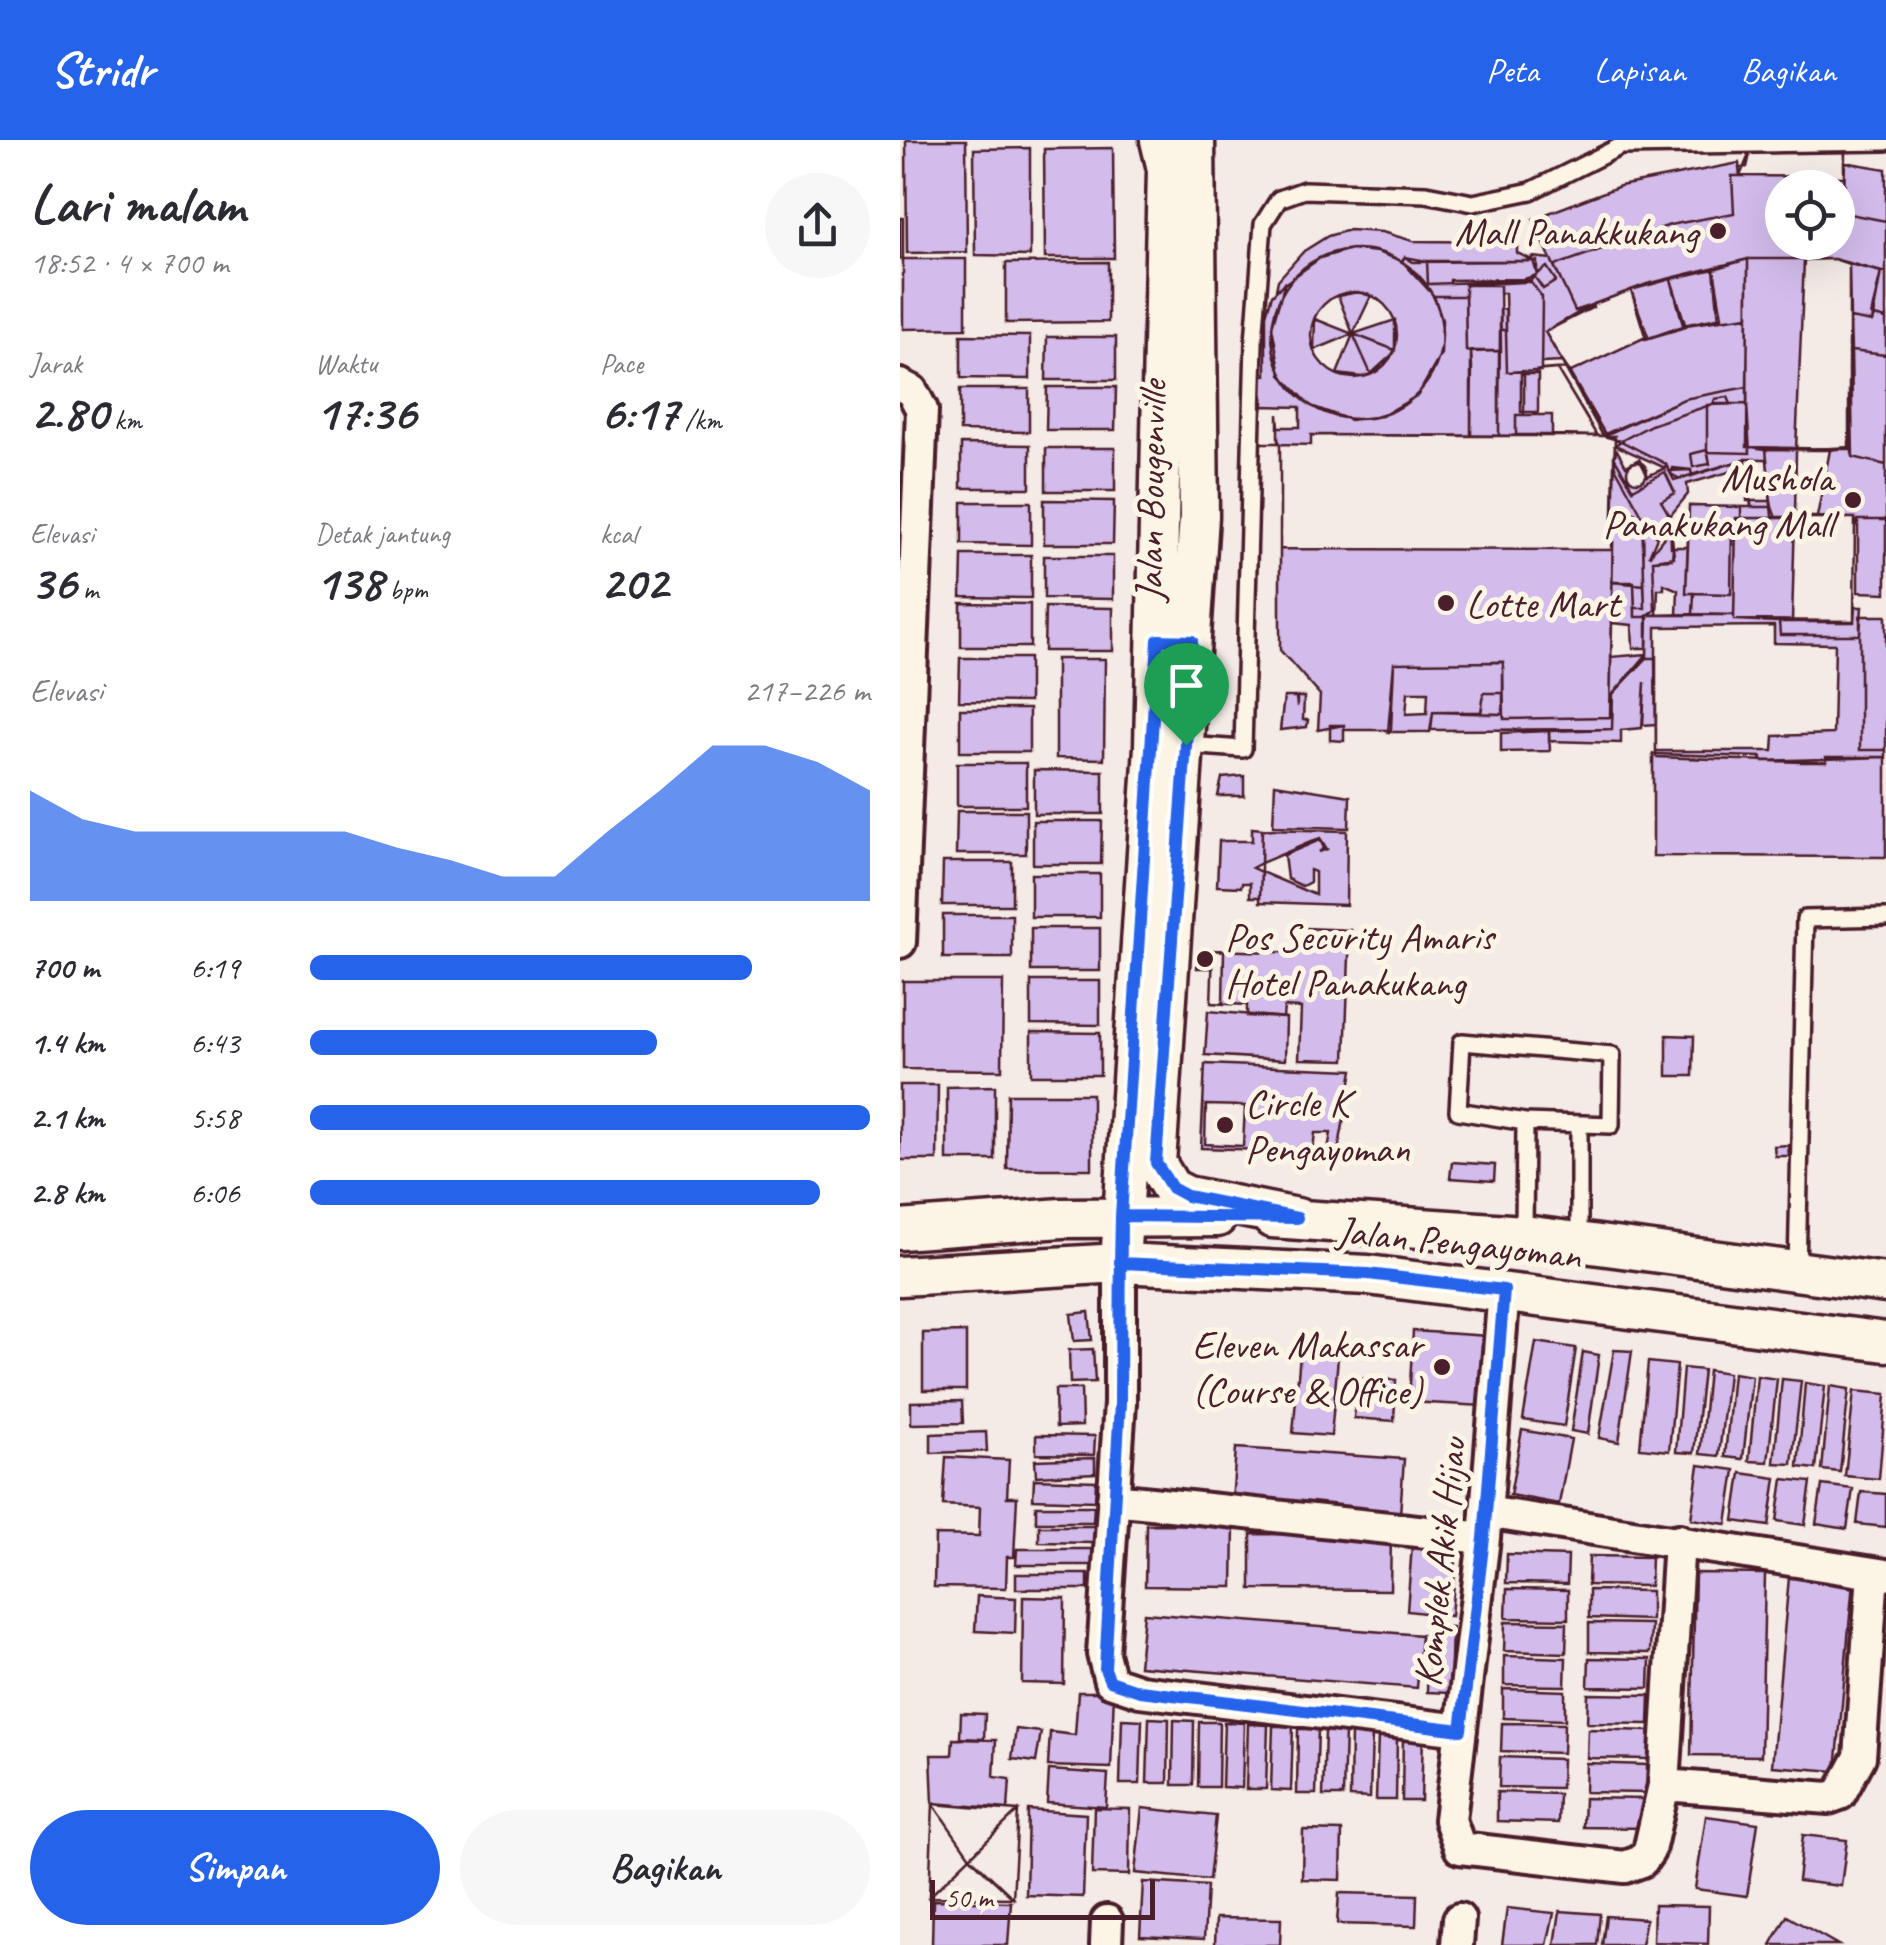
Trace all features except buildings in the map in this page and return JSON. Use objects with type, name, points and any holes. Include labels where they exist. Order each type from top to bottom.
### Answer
[{"type":"street","name":"Jalan Bougenville","points":[[1160,140],[1167,168],[1175,640],[1186,745],[1156,1163],[1172,1188],[1187,1196],[1297,1218]]},
{"type":"street","name":"Jalan Bougenville","points":[[1120,1263],[1121,1216],[1175,640],[1199,516],[1195,140]]},
{"type":"street","points":[[900,385],[912,391],[922,410],[900,942]]},
{"type":"street","name":"Jalan Pengayoman","points":[[900,1230],[1121,1216],[1297,1218],[1579,1241],[1886,1283]]},
{"type":"street","points":[[1120,1263],[1120,1403],[1104,1654],[1110,1681],[1140,1691],[1461,1730]]},
{"type":"street","name":"Jalan Pengayoman","points":[[900,1276],[1120,1263],[1368,1274],[1886,1342]]},
{"type":"street","points":[[1792,1329],[1797,1270]]},
{"type":"street","name":"Komplek Akik Hijau","points":[[1504,1290],[1485,1525],[1450,1820],[1454,1841],[1470,1852],[1625,1867],[1642,1861],[1649,1852],[1664,1785]]},
{"type":"street","points":[[1113,1500],[1679,1540],[1879,1574],[1873,1758],[1849,1784],[1829,1798],[1664,1785],[1679,1540]]},
{"type":"lane","points":[[1186,745],[1243,749],[1254,342],[1262,224],[1279,199],[1304,190],[1426,194],[1473,203],[1532,191],[1620,143],[1886,142]]},
{"type":"lane","points":[[1797,1270],[1805,919],[1886,917]]},
{"type":"lane","points":[[1462,1042],[1612,1055],[1611,1125],[1579,1127],[1526,1122],[1458,1111],[1462,1042]]},
{"type":"lane","points":[[1524,1235],[1526,1122]]},
{"type":"lane","points":[[1579,1127],[1579,1241]]},
{"type":"place","name":"Mall Panakkukang","points":[[1718,231]]},
{"type":"place","name":"Mushola Panakukang Mall","points":[[1853,500]]},
{"type":"place","name":"Lotte Mart","points":[[1446,603]]},
{"type":"place","name":"Pos Security Amaris Hotel Panakukang","points":[[1205,959]]},
{"type":"place","name":"Circle K Pengayoman","points":[[1225,1125]]},
{"type":"place","name":"Eleven Makassar (Course & Office)","points":[[1442,1367]]},
{"type":"route","points":[[1186,745],[1156,1163],[1160,1176],[1187,1196],[1297,1218],[1121,1216],[1120,1263],[1368,1274],[1504,1290],[1484,1538],[1461,1730],[1140,1691],[1110,1681],[1105,1669],[1120,1403],[1120,1263],[1121,1216],[1158,640],[1192,641],[1186,745]]}]
